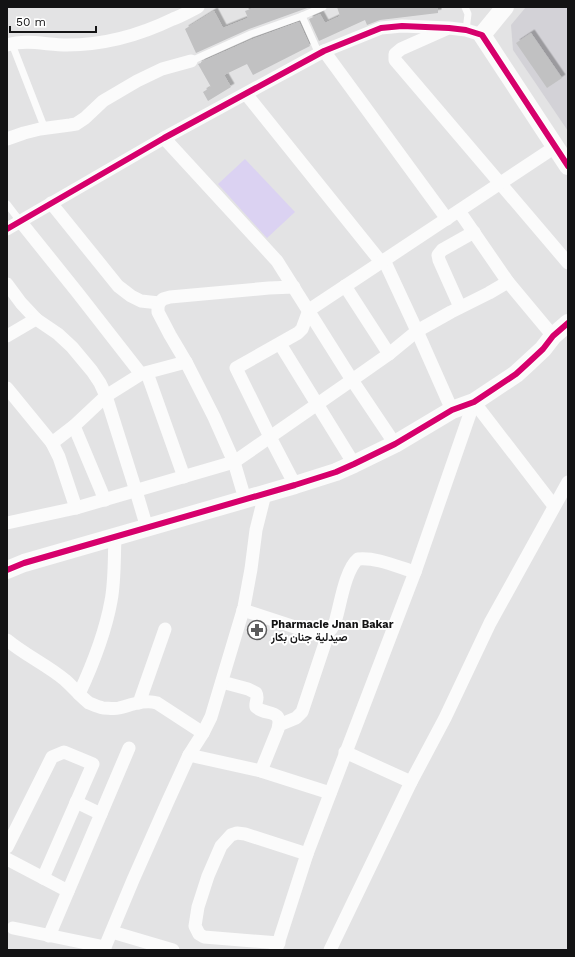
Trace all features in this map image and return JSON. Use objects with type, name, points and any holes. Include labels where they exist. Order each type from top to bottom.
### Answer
[{"type":"street","points":[[10,45],[26,42],[67,45],[91,44],[115,40],[160,25],[198,7]]},
{"type":"street","points":[[474,33],[505,7]]},
{"type":"street","points":[[7,228],[20,222],[50,203],[164,138],[321,52],[380,28],[402,26],[449,28],[474,33],[568,166]]},
{"type":"street","points":[[449,28],[401,49],[395,54],[395,60],[568,263]]},
{"type":"street","points":[[321,52],[447,219]]},
{"type":"street","points":[[7,139],[24,133],[76,124],[85,118],[103,101],[137,81],[162,69],[191,62]]},
{"type":"street","points":[[246,94],[382,261],[417,331],[452,410]]},
{"type":"street","points":[[164,138],[277,260],[352,380],[395,444]]},
{"type":"street","points":[[295,485],[236,368],[298,333],[302,329],[309,310],[555,148]]},
{"type":"street","points":[[50,203],[118,286],[131,296],[141,301],[159,303],[170,297],[294,287]]},
{"type":"street","points":[[459,211],[508,282],[553,336]]},
{"type":"street","points":[[20,222],[144,374],[184,477]]},
{"type":"street","points":[[460,307],[438,255],[442,250],[474,232]]},
{"type":"street","points":[[7,523],[76,508],[234,462],[389,354],[417,331],[508,282]]},
{"type":"street","points":[[7,284],[21,303],[36,319],[58,334],[72,347],[100,383],[106,396],[147,528]]},
{"type":"street","points":[[345,286],[389,354]]},
{"type":"street","points":[[159,303],[158,312],[214,417],[234,462],[245,499]]},
{"type":"street","points":[[7,336],[36,319]]},
{"type":"street","points":[[7,570],[24,563],[265,494],[336,472],[395,444],[452,410],[474,402],[516,374],[543,349],[553,336],[568,323]]},
{"type":"street","points":[[280,344],[354,464]]},
{"type":"street","points":[[52,443],[74,426],[106,396],[144,374],[186,362]]},
{"type":"street","points":[[7,388],[52,443],[59,457],[76,508]]},
{"type":"street","points":[[474,402],[554,506]]},
{"type":"street","points":[[307,854],[245,834],[237,833],[231,835],[221,846],[208,876],[198,907],[195,926],[199,934],[218,939],[277,946],[307,854],[415,572],[474,402]]},
{"type":"street","points":[[74,426],[105,500]]},
{"type":"street","points":[[330,950],[411,782],[445,718],[490,623],[568,482]]},
{"type":"street","points":[[13,928],[105,949],[133,880],[165,808],[190,755],[211,716],[243,610],[251,569],[256,530],[265,494]]},
{"type":"street","points":[[79,694],[89,674],[102,638],[111,600],[114,577],[115,537]]},
{"type":"street","points":[[279,725],[296,718],[302,712],[329,631],[332,628],[336,618],[348,574],[358,559],[381,561],[415,572]]},
{"type":"street","points":[[243,610],[314,633],[322,634],[329,631]]},
{"type":"street","points":[[139,703],[165,629]]},
{"type":"street","points":[[7,640],[65,680],[79,694],[95,706],[102,708],[117,708],[149,701],[157,703],[203,733]]},
{"type":"street","points":[[222,682],[248,689],[256,693],[258,698],[256,701],[256,707],[271,712],[278,718],[279,725],[261,771]]},
{"type":"street","points":[[49,936],[129,748]]},
{"type":"street","points":[[7,847],[52,757],[64,752],[93,764],[43,878]]},
{"type":"street","points":[[346,752],[411,782]]},
{"type":"street","points":[[190,755],[261,771],[330,793]]},
{"type":"street","points":[[76,802],[101,814]]},
{"type":"street","points":[[7,859],[68,892]]},
{"type":"street","points":[[112,932],[173,950]]},
{"type":"lane","points":[[191,62],[251,34],[323,7]]},
{"type":"lane","points":[[465,7],[474,33]]},
{"type":"lane","points":[[302,16],[321,52]]},
{"type":"lane","points":[[10,45],[45,129]]},
{"type":"lane","points":[[7,204],[20,222]]},
{"type":"shaded area","points":[[526,7],[568,7],[568,131],[513,50],[511,25]]},
{"type":"shaded area","points":[[245,159],[295,212],[267,238],[218,184]]},
{"type":"building","points":[[256,7],[310,7],[249,29],[196,53],[185,29],[214,11],[223,28],[248,18],[245,11]]},
{"type":"building","points":[[337,7],[438,7],[438,13],[380,20],[367,25],[365,20],[319,41],[309,19],[320,14],[325,23],[340,16]]},
{"type":"building","points":[[299,22],[310,46],[253,75],[247,64],[224,75],[231,87],[208,101],[203,92],[211,87],[198,64],[253,39]]},
{"type":"building","points":[[531,33],[562,78],[547,88],[516,43]]},
{"type":"cycle path","points":[[7,229],[164,138],[324,51],[381,28],[402,26],[449,28],[466,30],[482,35],[568,166]]},
{"type":"cycle path","points":[[7,570],[24,563],[336,472],[395,444],[452,410],[474,402],[516,374],[543,349],[553,336],[568,323]]},
{"type":"place","name":"Pharmacie Jnan Bakar صيدلية جنان بكار","points":[[257,630]]}]
